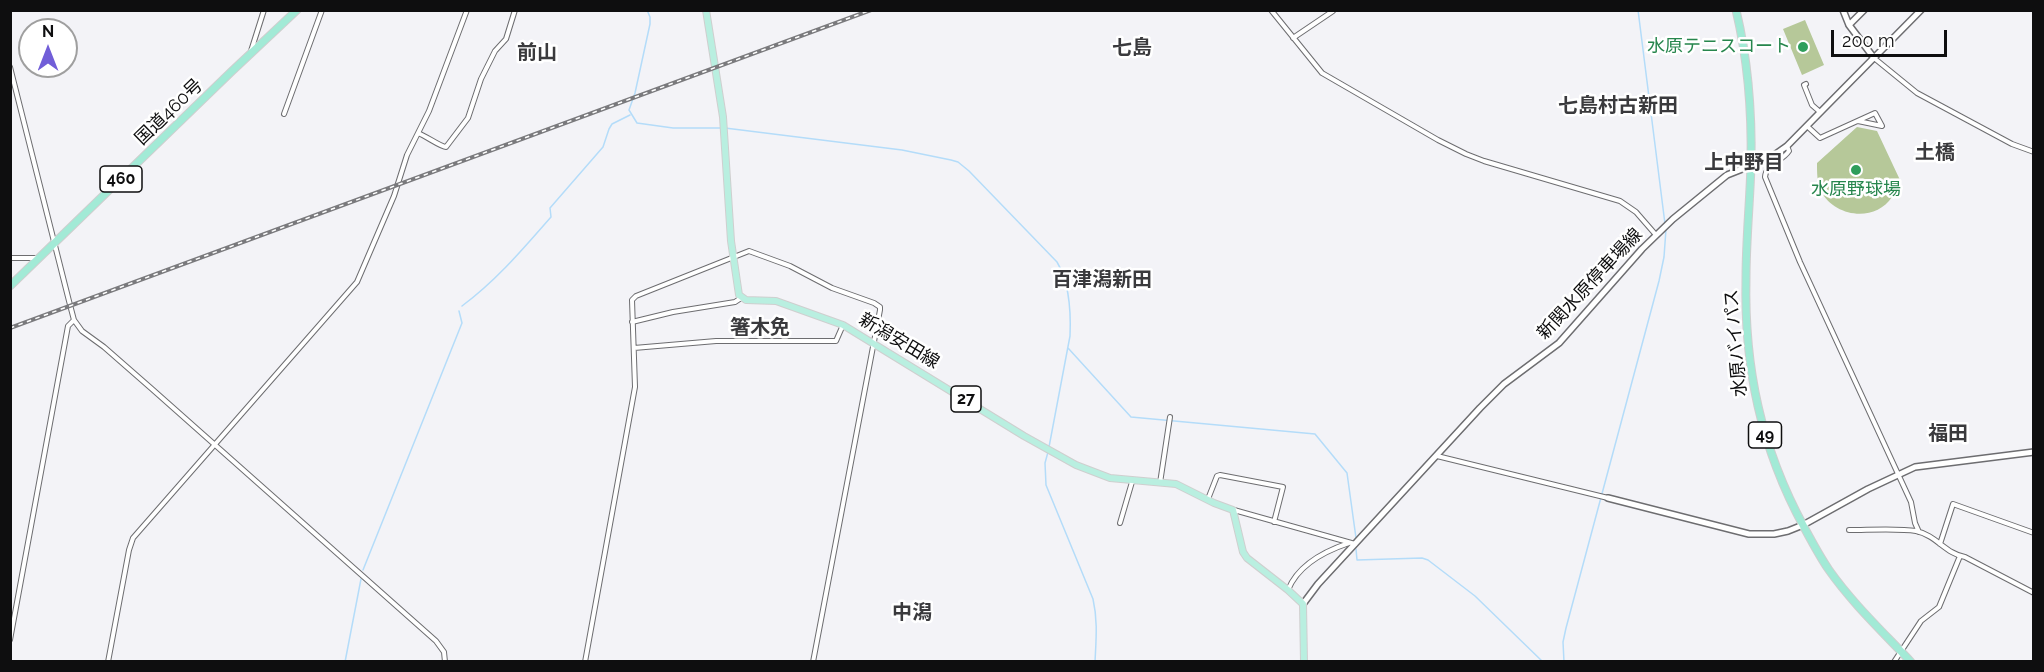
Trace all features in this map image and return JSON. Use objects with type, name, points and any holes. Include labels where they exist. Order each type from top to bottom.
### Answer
[{"type":"highway","name":"国道460号","points":[[10,286],[297,10]]},
{"type":"highway","name":"水原バイパス","points":[[1736,10],[1747,72],[1751,164],[1746,277],[1749,363],[1767,443],[1784,489],[1829,570],[1874,624],[1911,662]]},
{"type":"main road","points":[[706,10],[724,132],[734,257],[741,298]]},
{"type":"main road","points":[[1843,10],[1849,26],[1874,58]]},
{"type":"main road","points":[[1849,26],[1864,10]]},
{"type":"main road","name":"新関水原停車場線","points":[[1303,604],[1308,595],[1352,544],[1480,408],[1504,384],[1559,343],[1625,268],[1673,219],[1727,175],[1770,158],[1787,146],[1922,10]]},
{"type":"main road","name":"新潟安田線","points":[[741,298],[776,301],[843,326],[1059,456],[1102,476],[1132,482],[1176,484],[1233,510]]},
{"type":"main road","points":[[1608,498],[1754,534],[1774,534],[1803,525],[1915,467],[2034,452]]},
{"type":"main road","points":[[1233,510],[1244,555],[1303,604],[1304,662]]},
{"type":"street","points":[[249,54],[264,10]]},
{"type":"street","points":[[284,114],[322,10]]},
{"type":"street","points":[[108,662],[133,538],[357,282],[394,196],[406,159],[467,10]]},
{"type":"street","points":[[418,134],[446,147],[468,118],[481,79],[495,51],[506,39],[515,10]]},
{"type":"street","points":[[1271,10],[1322,73],[1438,140],[1484,161],[1620,201],[1659,233]]},
{"type":"street","points":[[1293,38],[1333,11]]},
{"type":"street","points":[[1874,58],[1917,93],[2012,144],[2034,152]]},
{"type":"street","points":[[10,67],[74,320],[82,331],[112,354],[436,641],[444,652],[445,662]]},
{"type":"street","points":[[1806,84],[1804,86],[1812,105],[1820,112]]},
{"type":"street","points":[[1808,127],[1820,138],[1875,113],[1882,126],[1858,121]]},
{"type":"street","points":[[1787,146],[1789,151],[1787,155],[1768,167],[1765,177],[1800,262],[1911,502],[1919,532]]},
{"type":"street","points":[[585,662],[636,378],[632,300],[636,296],[748,251],[832,288],[878,305],[880,310],[813,662]]},
{"type":"street","points":[[10,258],[38,258]]},
{"type":"street","points":[[632,322],[673,312],[735,302],[741,298]]},
{"type":"street","points":[[10,640],[68,326],[74,320]]},
{"type":"street","points":[[634,348],[716,341],[836,341],[843,326]]},
{"type":"street","points":[[1160,483],[1169,419]]},
{"type":"street","points":[[1437,456],[1608,498]]},
{"type":"street","points":[[1208,500],[1217,476],[1220,475],[1283,487],[1274,522]]},
{"type":"street","points":[[1120,523],[1132,482]]},
{"type":"street","points":[[1940,544],[1953,504],[2034,533]]},
{"type":"street","points":[[1233,510],[1352,544]]},
{"type":"street","points":[[1849,530],[1919,532],[1940,544],[1948,552],[1965,557],[2034,593]]},
{"type":"street","points":[[1288,590],[1293,577],[1304,567],[1336,548],[1352,544]]},
{"type":"street","points":[[1894,662],[1921,621],[1939,608],[1960,556]]},
{"type":"green space","name":"水原テニスコート","points":[[1805,20],[1824,65],[1802,75],[1783,29]]},
{"type":"green space","name":"水原野球場","points":[[1857,127],[1877,131],[1900,180],[1895,193],[1885,205],[1876,211],[1855,214],[1835,207],[1827,200],[1819,184],[1817,163]]},
{"type":"waterway","points":[[647,10],[650,24],[629,110],[637,123],[673,128],[721,128]]},
{"type":"waterway","points":[[1638,10],[1665,224]]},
{"type":"waterway","points":[[462,306],[498,275],[530,241],[551,217],[550,208],[603,147],[612,124],[630,115]]},
{"type":"waterway","points":[[725,128],[902,150],[958,162],[969,171],[1057,262],[1067,288],[1070,336],[1049,447]]},
{"type":"waterway","points":[[1564,662],[1563,642],[1566,628],[1659,281],[1666,229]]},
{"type":"waterway","points":[[363,570],[462,323],[459,311]]},
{"type":"waterway","points":[[1068,348],[1131,417],[1315,434],[1347,473],[1356,538]]},
{"type":"waterway","points":[[1048,452],[1045,463],[1046,485],[1095,607],[1095,662]]},
{"type":"waterway","points":[[1356,549],[1357,560],[1422,558],[1428,560],[1475,596],[1543,662]]},
{"type":"waterway","points":[[345,662],[361,579]]},
{"type":"railway","points":[[10,328],[871,10]]},
{"type":"place","name":"水原テニスコート","points":[[1803,47]]},
{"type":"place","name":"水原野球場","points":[[1856,170]]},
{"type":"district","name":"七島","points":[[1132,48]]},
{"type":"district","name":"前山","points":[[537,53]]},
{"type":"district","name":"七島村古新田","points":[[1618,106]]},
{"type":"district","name":"土橋","points":[[1935,153]]},
{"type":"district","name":"上中野目","points":[[1744,163]]},
{"type":"district","name":"百津潟新田","points":[[1102,280]]},
{"type":"district","name":"箸木免","points":[[760,328]]},
{"type":"district","name":"福田","points":[[1948,434]]},
{"type":"district","name":"中潟","points":[[912,613]]}]
